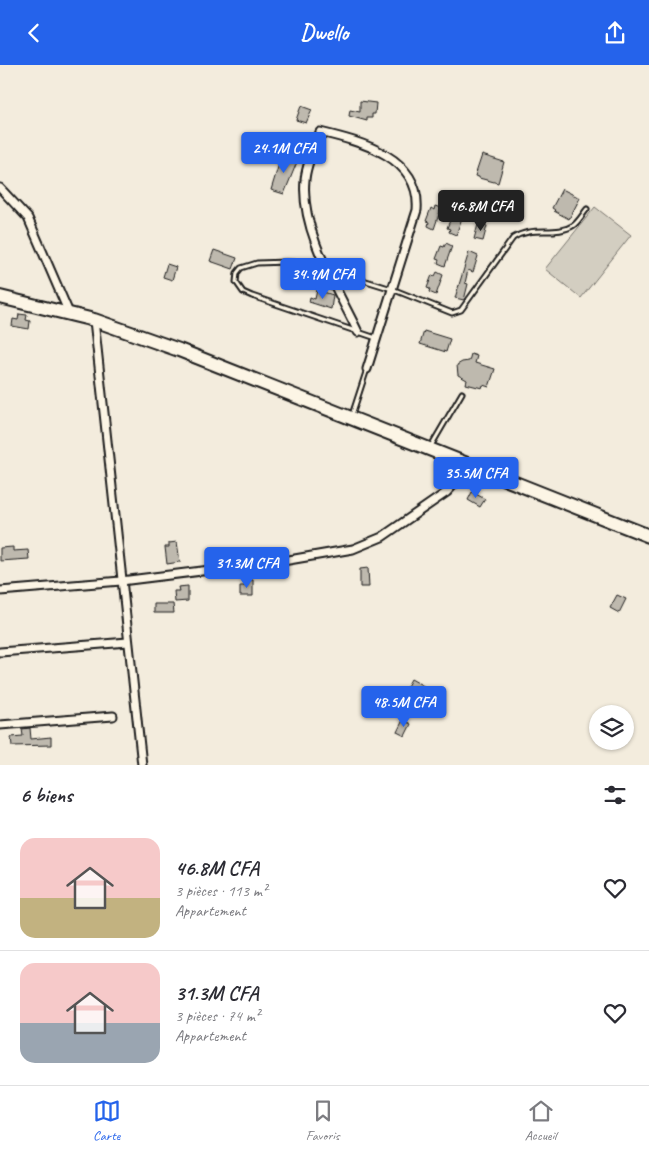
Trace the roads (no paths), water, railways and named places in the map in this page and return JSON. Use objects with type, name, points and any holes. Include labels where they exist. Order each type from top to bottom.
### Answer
[{"type":"highway","points":[[0,297],[94,320],[179,350],[649,535]]},
{"type":"street","points":[[358,332],[312,231],[306,205],[305,180],[320,132],[369,146],[394,160],[407,173],[414,185],[418,198],[417,210],[368,369]]},
{"type":"street","points":[[0,188],[28,218],[69,313]]},
{"type":"street","points":[[94,320],[142,765]]},
{"type":"street","points":[[0,591],[121,581],[283,561],[353,549],[382,537],[447,492],[471,465]]},
{"type":"street","points":[[0,652],[128,642]]},
{"type":"street","points":[[0,725],[112,716]]},
{"type":"lane","points":[[377,338],[252,296],[243,291],[236,282],[237,273],[241,268],[257,263],[308,263],[392,289],[452,313],[461,310],[513,238],[522,232],[560,230],[574,224],[587,209]]},
{"type":"lane","points":[[351,418],[368,369]]},
{"type":"lane","points":[[430,449],[462,393]]}]
